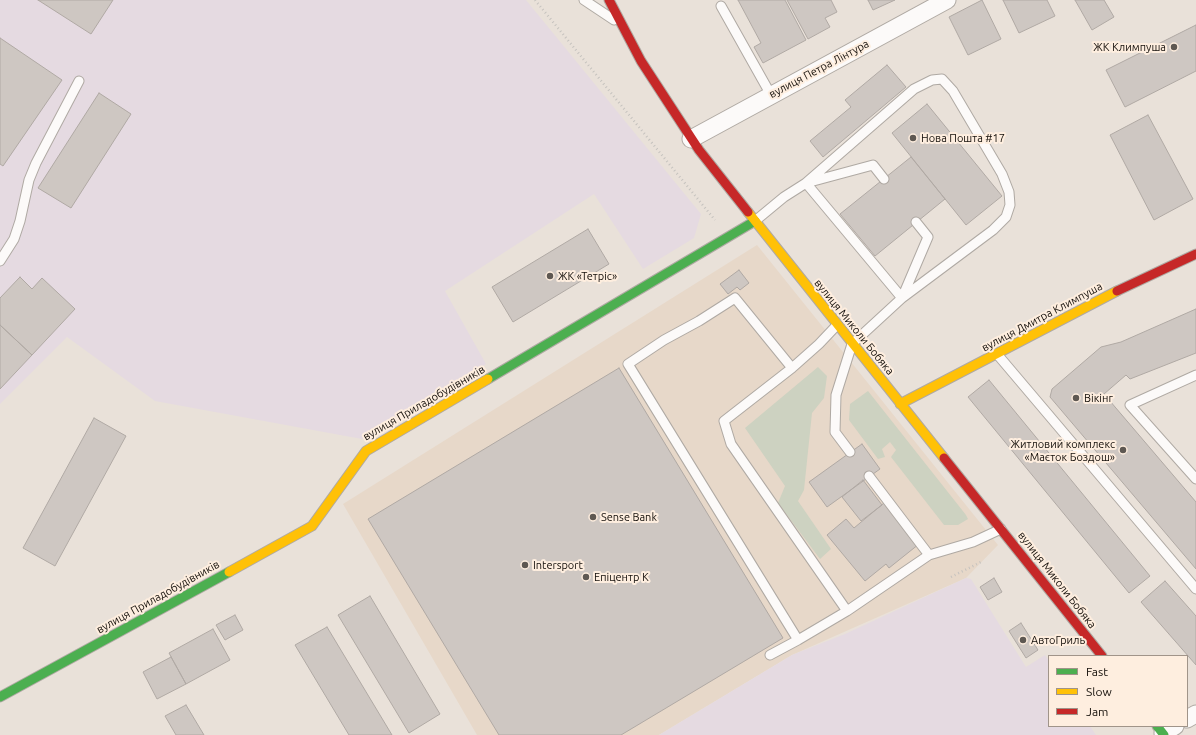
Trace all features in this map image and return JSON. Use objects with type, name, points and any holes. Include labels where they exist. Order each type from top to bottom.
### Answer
[{"type":"street","name":"вулиця Миколи Бобяка","points":[[609,0],[640,61],[691,138],[852,344],[1101,655]]},
{"type":"street","name":"вулиця Петра Лінтура","points":[[691,138],[947,0]]},
{"type":"street","name":"вулиця Приладобудівників","points":[[0,697],[312,526],[366,451],[729,238],[755,221]]},
{"type":"street","name":"вулиця Дмитра Климпуша","points":[[900,404],[1129,285],[1196,254]]},
{"type":"lane","points":[[584,0],[622,26]]},
{"type":"lane","points":[[721,6],[771,95]]},
{"type":"lane","points":[[755,221],[784,197],[806,183],[914,89],[932,80],[942,80],[953,91],[1002,174],[1009,192],[1010,205],[1006,217],[993,230],[902,298],[852,344],[836,395],[835,432],[850,452]]},
{"type":"lane","points":[[0,261],[14,239],[29,180],[36,163],[79,81]]},
{"type":"lane","points":[[806,183],[873,165],[884,179]]},
{"type":"lane","points":[[806,183],[902,298]]},
{"type":"lane","points":[[902,298],[928,237],[916,222]]},
{"type":"lane","points":[[792,368],[735,298],[699,321],[664,340],[628,364],[798,640]]},
{"type":"lane","points":[[837,325],[819,344],[792,368],[724,421],[731,444],[847,611]]},
{"type":"lane","points":[[997,354],[1196,589]]},
{"type":"lane","points":[[1196,375],[1130,405],[1196,479]]},
{"type":"lane","points":[[869,476],[929,555]]},
{"type":"lane","points":[[770,655],[847,611],[929,555],[974,542],[1000,529]]},
{"type":"path","points":[[535,0],[729,238]]},
{"type":"path","points":[[951,577],[983,561]]},
{"type":"shaded area","points":[[0,0],[526,0],[701,214],[694,238],[643,269],[594,194],[445,291],[486,364],[362,439],[155,401],[67,337],[0,404]]},
{"type":"shaded area","points":[[757,245],[998,545],[966,578],[792,655],[659,735],[477,735],[343,504]]},
{"type":"shaded area","points":[[966,578],[971,579],[1026,667],[1045,655],[1048,660],[1048,727],[1091,727],[1096,735],[659,735],[792,655],[845,634]]},
{"type":"green space","points":[[818,367],[827,376],[824,398],[812,413],[804,490],[798,501],[831,549],[820,559],[778,503],[785,486],[745,428]]},
{"type":"green space","points":[[868,391],[968,519],[958,525],[944,525],[891,457],[896,450],[890,442],[882,449],[885,457],[878,459],[849,420],[850,404]]},
{"type":"building","points":[[38,0],[113,0],[91,34]]},
{"type":"building","points":[[738,0],[785,0],[806,40],[763,63],[754,47],[761,43]]},
{"type":"building","points":[[787,0],[831,0],[837,12],[825,18],[830,27],[808,39]]},
{"type":"building","points":[[868,0],[895,0],[873,10]]},
{"type":"building","points":[[982,0],[1001,39],[968,55],[949,17]]},
{"type":"building","points":[[1003,0],[1047,0],[1055,16],[1019,33]]},
{"type":"building","points":[[1075,0],[1104,0],[1114,17],[1092,30]]},
{"type":"building","name":"ЖК Климпуша","points":[[1196,25],[1196,71],[1125,107],[1106,70]]},
{"type":"building","points":[[0,38],[62,80],[3,166],[0,164]]},
{"type":"building","points":[[887,65],[906,87],[823,157],[810,141],[851,107],[845,100]]},
{"type":"building","points":[[99,93],[131,114],[71,208],[38,188]]},
{"type":"building","points":[[927,104],[1002,196],[966,225],[892,133]]},
{"type":"building","points":[[1148,115],[1193,199],[1154,220],[1110,135]]},
{"type":"building","points":[[911,157],[945,199],[875,256],[840,214]]},
{"type":"building","name":"ЖК «Тетріс»","points":[[588,229],[609,264],[513,322],[492,287]]},
{"type":"building","points":[[739,270],[749,283],[740,290],[737,287],[728,294],[720,284]]},
{"type":"building","points":[[20,277],[32,289],[42,278],[75,309],[32,355],[0,325],[0,298]]},
{"type":"building","name":"Житловий комплекс «Маєток Боздош»","points":[[1196,309],[1196,353],[1130,379],[1126,375],[1104,394],[1196,502],[1196,569],[1050,397],[1052,389],[1101,347],[1121,342]]},
{"type":"building","points":[[0,325],[32,355],[0,389]]},
{"type":"building","points":[[619,368],[783,638],[621,735],[499,735],[368,519]]},
{"type":"building","points":[[989,380],[1150,576],[1129,593],[968,397]]},
{"type":"building","points":[[94,418],[126,436],[55,566],[23,548]]},
{"type":"building","points":[[862,444],[880,469],[827,507],[809,482]]},
{"type":"building","points":[[863,480],[882,505],[861,521],[842,497]]},
{"type":"building","points":[[884,503],[919,544],[889,568],[886,564],[865,581],[827,535],[846,519],[854,528]]},
{"type":"building","points":[[994,578],[1002,592],[988,600],[980,587]]},
{"type":"building","points":[[1165,581],[1196,616],[1196,665],[1188,655],[1141,602]]},
{"type":"building","points":[[370,596],[440,714],[409,733],[338,615]]},
{"type":"building","points":[[235,615],[243,630],[225,640],[216,625]]},
{"type":"building","name":"АвтоГриль","points":[[1021,623],[1038,650],[1026,658],[1009,631]]},
{"type":"building","points":[[327,627],[392,735],[349,735],[295,645]]},
{"type":"building","points":[[213,629],[230,660],[186,684],[169,653]]},
{"type":"building","points":[[171,657],[186,684],[157,699],[143,672]]},
{"type":"building","points":[[186,705],[204,735],[176,735],[165,716]]},
{"type":"traffic: fast","points":[[488,379],[755,221]]},
{"type":"traffic: fast","points":[[0,697],[229,572]]},
{"type":"traffic: fast","points":[[1158,727],[1164,735]]},
{"type":"traffic: slow","points":[[748,212],[944,458]]},
{"type":"traffic: slow","points":[[900,404],[1117,291]]},
{"type":"traffic: slow","points":[[229,572],[312,526],[366,451],[488,379]]},
{"type":"traffic: jam","points":[[609,0],[641,61],[699,150],[748,212]]},
{"type":"traffic: jam","points":[[1117,291],[1196,254]]},
{"type":"traffic: jam","points":[[944,458],[1101,655]]},
{"type":"place","name":"ЖК Климпуша","points":[[1174,47]]},
{"type":"place","name":"Нова Пошта #17","points":[[913,138]]},
{"type":"place","name":"ЖК «Тетріс»","points":[[550,276]]},
{"type":"place","name":"Вікінг","points":[[1076,398]]},
{"type":"place","name":"Житловий комплекс «Маєток Боздош»","points":[[1123,450]]},
{"type":"place","name":"Sense Bank","points":[[593,517]]},
{"type":"place","name":"Intersport","points":[[525,565]]},
{"type":"place","name":"Епіцентр К","points":[[586,577]]},
{"type":"place","name":"АвтоГриль","points":[[1023,640]]}]
